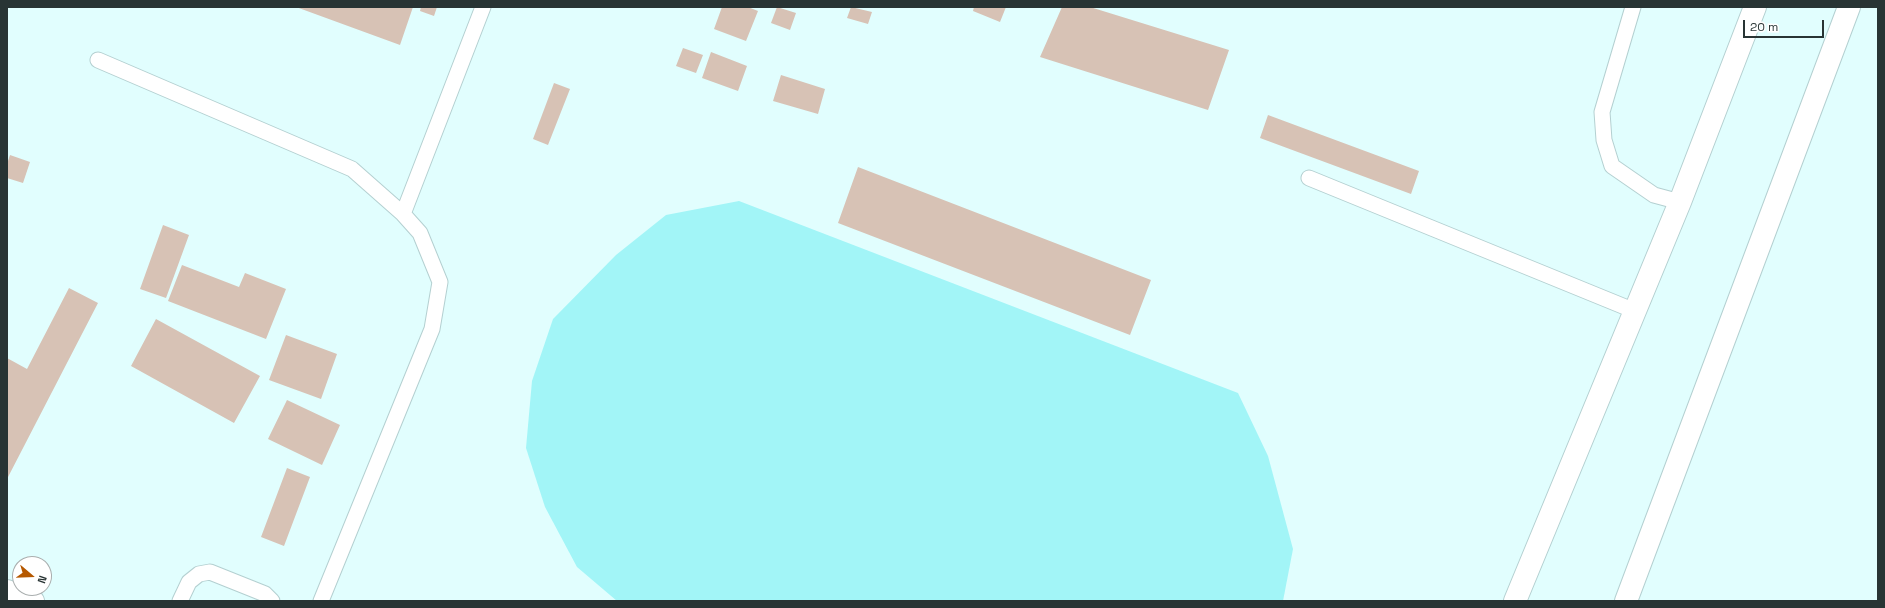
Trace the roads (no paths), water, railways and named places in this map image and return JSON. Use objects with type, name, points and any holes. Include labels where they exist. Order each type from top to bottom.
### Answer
[{"type":"street","points":[[1515,601],[1680,202],[1755,7]]},
{"type":"street","points":[[1626,601],[1849,7]]},
{"type":"street","points":[[7,591],[33,601]]},
{"type":"lane","points":[[403,214],[483,7]]},
{"type":"lane","points":[[1633,7],[1602,112],[1604,140],[1612,166],[1654,195],[1680,202]]},
{"type":"lane","points":[[98,60],[352,169],[403,214],[420,233],[440,282],[432,329],[321,601]]},
{"type":"lane","points":[[1309,178],[1635,311]]},
{"type":"lane","points":[[180,601],[189,582],[199,574],[210,572],[265,594],[272,601]]}]
